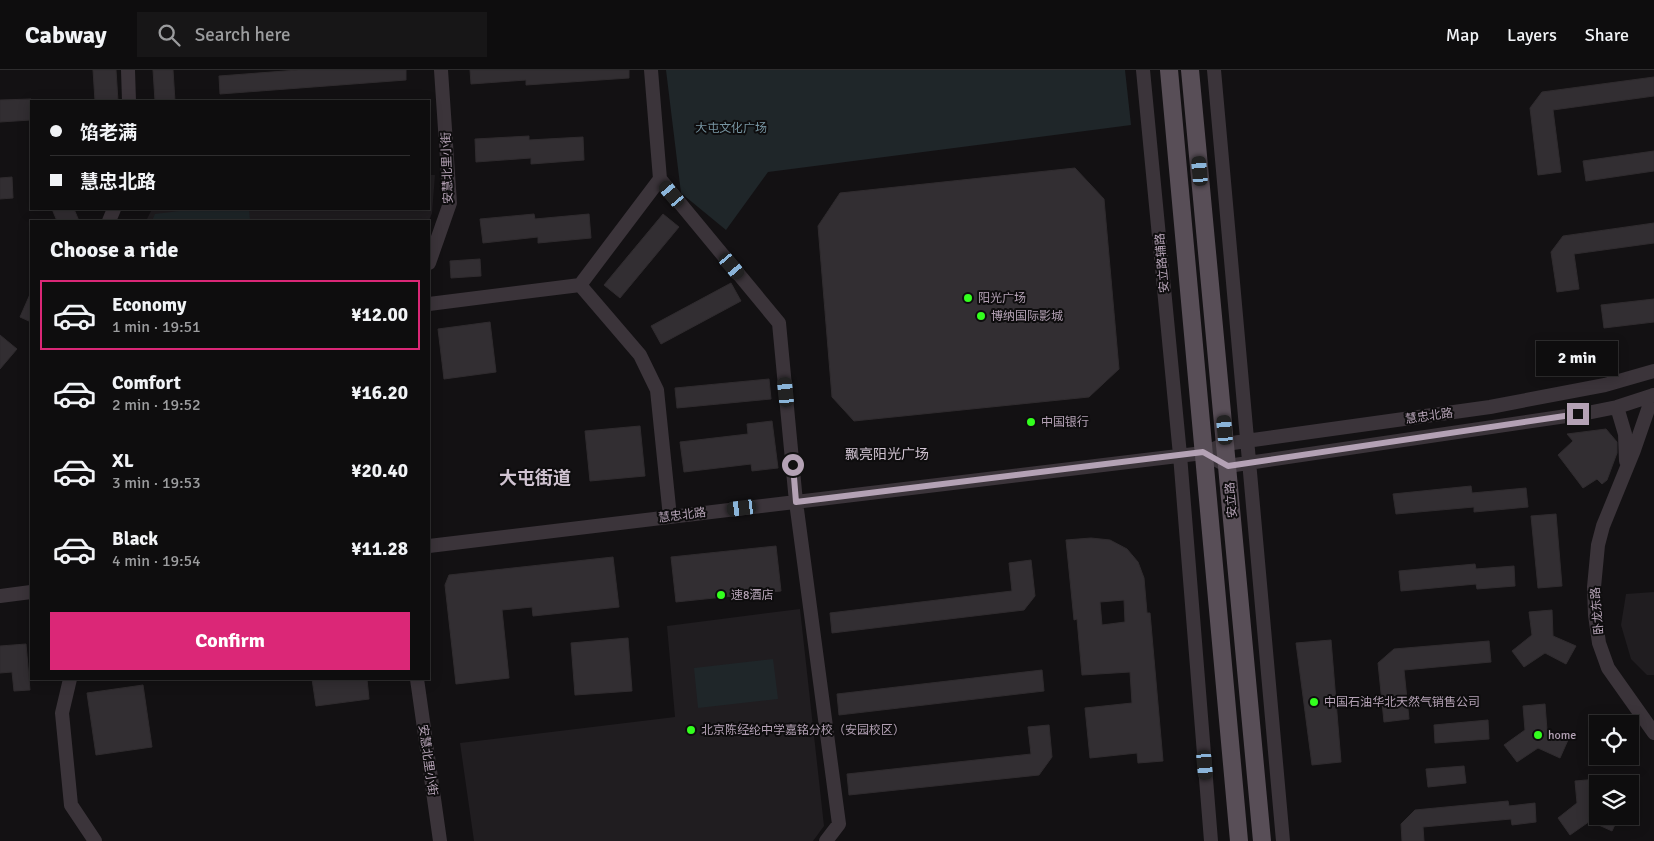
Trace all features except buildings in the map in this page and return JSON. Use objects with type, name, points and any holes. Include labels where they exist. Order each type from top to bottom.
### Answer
[{"type":"main road","name":"安立路","points":[[1169,70],[1239,841]]},
{"type":"main road","name":"安立路","points":[[1190,70],[1262,841]]},
{"type":"street","points":[[128,70],[129,100]]},
{"type":"street","name":"安慧北里小街","points":[[430,260],[450,203],[442,70]]},
{"type":"street","points":[[651,70],[660,179],[779,323],[796,502],[839,824],[826,841]]},
{"type":"street","name":"安立路辅路","points":[[1143,70],[1180,455]]},
{"type":"street","points":[[1214,70],[1246,441]]},
{"type":"street","points":[[430,304],[580,285],[660,179]]},
{"type":"street","points":[[580,285],[640,355],[657,390],[670,517]]},
{"type":"street","name":"慧忠北路","points":[[430,546],[1203,452],[1226,444],[1490,407],[1605,385],[1654,371]]},
{"type":"street","name":"慧忠北路","points":[[1228,466],[1588,413],[1617,407],[1654,395]]},
{"type":"street","name":"卧龙东路","points":[[1654,395],[1603,526],[1598,545],[1594,588],[1595,615],[1600,643],[1608,668],[1654,733]]},
{"type":"street","name":"卧龙东路","points":[[1617,407],[1626,441],[1626,459],[1622,477]]},
{"type":"street","name":"安立路","points":[[1246,441],[1282,841]]},
{"type":"street","points":[[1203,452],[1228,466]]},
{"type":"street","points":[[1180,455],[1211,841]]},
{"type":"street","points":[[0,596],[30,592]]},
{"type":"street","points":[[70,680],[62,713],[71,805],[95,841]]},
{"type":"street","name":"安慧北里小街","points":[[416,680],[440,841]]},
{"type":"shaded area","points":[[430,175],[435,175],[432,213],[429,220],[146,220],[152,210],[430,210]]},
{"type":"shaded area","points":[[1654,592],[1654,675],[1647,675],[1631,659],[1621,625],[1626,594]]},
{"type":"shaded area","name":"北京陈经纶中学嘉铭分校（安园校区）","points":[[800,609],[824,826],[813,841],[474,841],[460,743],[675,717],[667,626]]},
{"type":"green space","name":"大屯文化广场","points":[[666,70],[1125,70],[1131,125],[768,172],[726,230],[681,193]]},
{"type":"green space","points":[[187,210],[249,210],[250,220],[152,220],[155,214]]},
{"type":"green space","points":[[773,659],[778,699],[698,708],[694,668]]},
{"type":"place","name":"阳光广场","points":[[968,298]]},
{"type":"place","name":"博纳国际影城","points":[[981,316]]},
{"type":"place","name":"中国银行","points":[[1031,422]]},
{"type":"place","name":"速8酒店","points":[[721,595]]},
{"type":"place","name":"中国石油华北天然气销售公司","points":[[1314,702]]},
{"type":"place","name":"北京陈经纶中学嘉铭分校（安园校区）","points":[[691,730]]},
{"type":"place","name":"home","points":[[1538,735]]},
{"type":"district","name":"飘亮阳光广场","points":[[887,454]]},
{"type":"district","name":"大屯街道","points":[[535,478]]},
{"type":"route","points":[[793,465],[796,502],[1203,452],[1228,466],[1578,414]]}]
